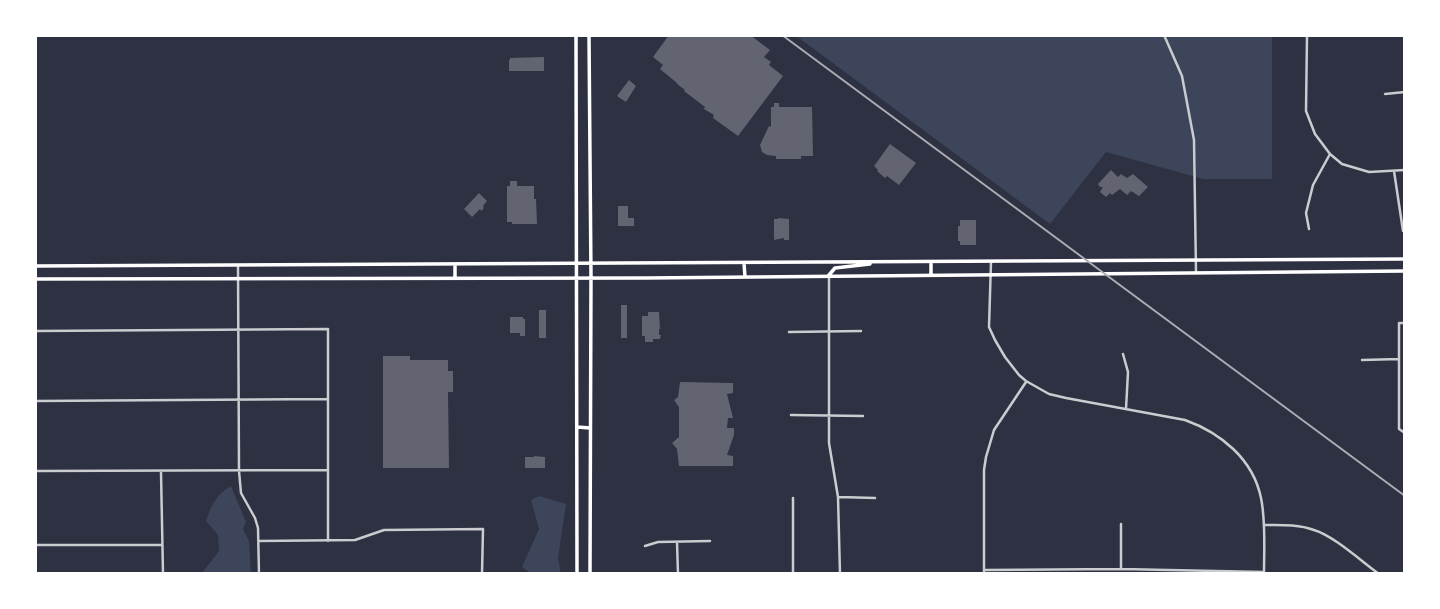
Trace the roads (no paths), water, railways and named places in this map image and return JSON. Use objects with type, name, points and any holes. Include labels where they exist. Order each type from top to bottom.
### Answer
[{"type":"main road","points":[[576,35],[577,574]]},
{"type":"main road","points":[[589,35],[590,574]]},
{"type":"main road","points":[[35,266],[1405,259]]},
{"type":"main road","points":[[829,275],[835,268],[879,262]]},
{"type":"main road","points":[[932,262],[932,275]]},
{"type":"main road","points":[[744,263],[745,276]]},
{"type":"main road","points":[[455,264],[455,278]]},
{"type":"main road","points":[[35,279],[591,278],[1405,271]]},
{"type":"main road","points":[[577,427],[590,428]]},
{"type":"street","points":[[1164,35],[1182,76],[1194,140],[1196,274]]},
{"type":"street","points":[[1307,35],[1306,111],[1315,134],[1330,154],[1342,163],[1369,172],[1405,170]]},
{"type":"street","points":[[1385,94],[1405,92]]},
{"type":"street","points":[[1309,229],[1306,213],[1313,185],[1330,154]]},
{"type":"street","points":[[1394,171],[1403,231]]},
{"type":"street","points":[[991,261],[989,327],[1005,357],[1026,382],[1049,394],[1185,420],[1210,430],[1243,460],[1256,483],[1261,499],[1264,573],[1121,569],[984,572],[986,457],[994,430],[1026,382]]},
{"type":"street","points":[[238,265],[239,471],[241,493],[255,518],[259,541],[259,574]]},
{"type":"street","points":[[829,275],[830,451],[838,497],[839,574]]},
{"type":"street","points":[[1405,323],[1399,323],[1399,429],[1405,433]]},
{"type":"street","points":[[35,331],[328,329],[328,541]]},
{"type":"street","points":[[789,332],[862,331]]},
{"type":"street","points":[[1123,354],[1128,372],[1126,409]]},
{"type":"street","points":[[1362,360],[1399,359]]},
{"type":"street","points":[[1400,394],[1405,394]]},
{"type":"street","points":[[35,401],[327,399]]},
{"type":"street","points":[[791,415],[863,416]]},
{"type":"street","points":[[35,471],[327,470]]},
{"type":"street","points":[[161,471],[163,574]]},
{"type":"street","points":[[838,497],[874,498]]},
{"type":"street","points":[[793,498],[793,574]]},
{"type":"street","points":[[1121,524],[1121,569]]},
{"type":"street","points":[[1263,525],[1286,525],[1316,530],[1379,574]]},
{"type":"street","points":[[259,541],[355,540],[384,530],[483,530],[482,574]]},
{"type":"street","points":[[677,541],[678,574]]},
{"type":"street","points":[[645,546],[657,542],[710,541]]},
{"type":"street","points":[[35,545],[162,545]]},
{"type":"railway","points":[[782,35],[1405,496]]}]
